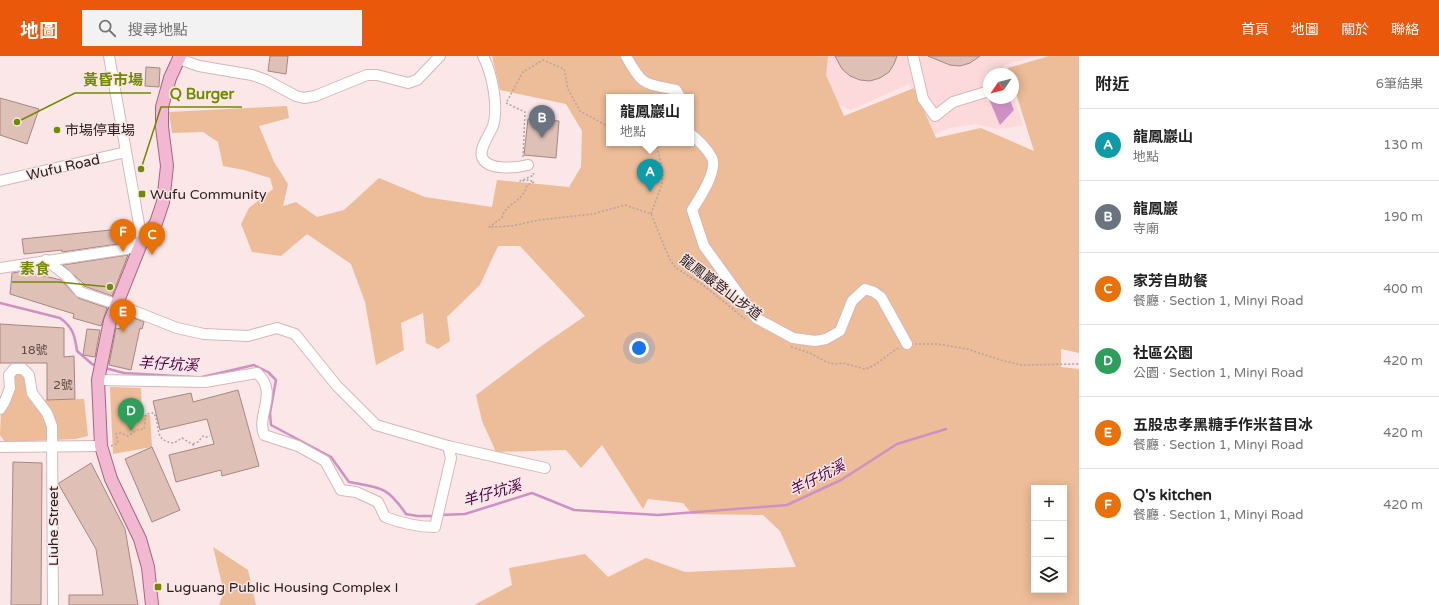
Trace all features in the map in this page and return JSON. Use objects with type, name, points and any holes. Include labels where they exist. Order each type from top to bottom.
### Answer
[{"type":"main road","points":[[152,605],[148,567],[140,539],[111,479],[101,448],[98,380],[106,335],[116,304],[142,241],[156,223],[163,202],[167,166],[162,127],[162,107],[170,78],[179,58]]},
{"type":"street","points":[[3,267],[127,249],[142,241],[109,56]]},
{"type":"street","points":[[179,58],[199,66],[252,75],[266,80],[296,96],[304,98],[315,96],[367,75],[377,75],[408,83],[417,80],[440,56]]},
{"type":"street","points":[[483,56],[493,85],[494,106],[493,124],[481,153],[483,159],[486,164],[494,166],[526,166]]},
{"type":"street","points":[[626,56],[640,78],[648,85],[676,90],[678,94]]},
{"type":"street","points":[[914,56],[923,99],[935,116],[953,102],[983,93]]},
{"type":"street","points":[[694,137],[705,148],[713,160],[712,173],[692,210],[704,246],[756,318],[793,338],[815,341],[826,338],[840,331],[852,301],[865,289],[874,292],[881,297],[907,344]]},
{"type":"street","name":"Wufu Road","points":[[0,181],[126,152]]},
{"type":"street","points":[[46,260],[68,276],[80,292],[116,304],[177,328],[204,334],[248,336],[277,328],[295,334],[337,386],[376,426],[448,446],[545,468]]},
{"type":"street","name":"Liuhe Street","points":[[0,409],[10,388],[9,375],[14,369],[23,369],[29,375],[32,393],[47,413],[52,426],[53,605]]},
{"type":"street","points":[[98,380],[205,382],[257,373],[265,380],[268,402],[261,427],[264,435],[298,446],[325,461],[341,490],[356,492],[378,502],[385,517],[419,527],[435,527],[451,458],[448,446]]},
{"type":"street","points":[[0,447],[101,448]]},
{"type":"path","points":[[606,125],[580,111],[568,89],[564,69],[543,60],[523,72],[506,103],[526,112],[526,166],[530,170],[526,171],[526,174],[534,173],[534,175],[520,181],[529,180],[534,182],[527,185],[526,190],[517,202],[506,208],[503,212],[502,218],[489,227],[512,226],[538,220],[593,214],[625,205],[651,214],[662,184],[662,172],[657,146]]},
{"type":"path","name":"龍鳳巖登山步道","points":[[651,214],[670,260],[676,268],[703,285],[746,320]]},
{"type":"path","points":[[788,346],[810,353],[826,362],[835,364],[843,363],[866,369],[873,366],[894,350],[907,344],[938,344],[967,349],[1004,361],[1021,364],[1079,364]]},
{"type":"path","points":[[101,448],[118,444],[116,434],[120,433],[128,436],[146,428],[146,414],[154,414],[156,417],[158,433],[164,440],[174,443],[182,438],[194,445],[202,436],[210,436]]},
{"type":"shaded area","points":[[492,56],[828,56],[826,75],[844,116],[914,88],[936,138],[981,128],[1034,151],[1019,103],[1019,68],[1008,68],[1049,56],[1079,56],[1079,353],[1061,349],[1061,367],[1079,369],[1079,605],[474,605],[512,585],[509,568],[585,554],[608,577],[646,558],[685,572],[796,567],[780,531],[763,515],[692,514],[683,503],[648,499],[643,509],[602,445],[581,468],[566,450],[496,452],[482,421],[476,395],[540,347],[585,316],[520,246],[498,246],[480,285],[447,317],[450,341],[438,349],[426,343],[423,313],[401,323],[404,350],[376,365],[365,302],[351,264],[307,234],[281,256],[252,252],[241,224],[249,208],[273,189],[270,178],[244,170],[223,166],[218,142],[203,132],[172,133],[169,112],[287,106],[289,118],[259,126],[274,162],[288,184],[283,206],[296,202],[317,217],[344,210],[379,178],[425,197],[492,207],[497,180],[569,187],[581,167],[582,131],[566,104],[500,90]]},
{"type":"shaded area","points":[[816,56],[1039,56],[1003,65],[1004,68],[983,68],[983,104],[1016,104],[1023,126],[997,129],[976,124],[949,128],[928,138],[909,84],[851,110],[835,103]]},
{"type":"shaded area","points":[[991,104],[1012,104],[1014,110],[1000,125]]},
{"type":"shaded area","points":[[15,372],[22,372],[27,377],[29,400],[84,399],[88,436],[75,439],[5,442],[0,435],[1,412]]},
{"type":"shaded area","points":[[110,387],[141,388],[142,415],[150,415],[152,447],[113,454]]},
{"type":"shaded area","points":[[213,547],[248,570],[256,605],[219,605],[224,592]]},
{"type":"building","points":[[270,56],[288,56],[286,74],[268,71]]},
{"type":"building","points":[[835,56],[897,56],[889,72],[880,78],[870,81],[860,80],[850,76],[842,69]]},
{"type":"building","points":[[928,56],[980,56],[970,63],[960,66],[950,65]]},
{"type":"building","points":[[146,67],[160,68],[159,87],[145,86]]},
{"type":"building","points":[[0,98],[39,109],[27,144],[0,135]]},
{"type":"building","points":[[528,119],[559,121],[556,158],[524,155]]},
{"type":"building","points":[[130,228],[131,239],[125,243],[62,252],[62,250],[24,254],[22,239]]},
{"type":"building","points":[[128,255],[112,296],[84,286],[82,284],[85,285],[63,265]]},
{"type":"building","points":[[24,271],[61,280],[78,298],[107,308],[101,326],[73,318],[74,314],[10,294],[12,273]]},
{"type":"building","points":[[124,314],[144,322],[142,329],[140,328],[131,370],[109,365],[116,328],[120,329]]},
{"type":"building","points":[[0,324],[64,328],[64,357],[74,356],[75,399],[47,400],[47,363],[0,363]]},
{"type":"building","points":[[87,329],[100,330],[95,357],[83,355]]},
{"type":"building","points":[[238,390],[259,466],[222,476],[221,470],[176,482],[169,455],[214,444],[207,419],[160,430],[153,401],[191,393],[193,402]]},
{"type":"building","points":[[152,447],[180,510],[152,522],[125,459]]},
{"type":"building","points":[[13,462],[42,463],[41,605],[11,605]]},
{"type":"building","points":[[91,463],[125,529],[138,605],[69,605],[69,595],[103,595],[96,549],[59,485],[59,483]]},
{"type":"waterway","name":"羊仔坑溪","points":[[0,303],[60,318],[71,328],[77,351],[92,364],[98,366]]},
{"type":"waterway","name":"羊仔坑溪","points":[[202,377],[254,365],[268,372],[276,380],[270,413],[271,425],[331,457],[349,482],[376,487],[388,493],[394,498],[406,514],[417,516],[435,516]]},
{"type":"waterway","name":"羊仔坑溪","points":[[105,368],[124,373],[193,377]]},
{"type":"waterway","name":"羊仔坑溪","points":[[440,515],[465,514],[532,493],[574,510],[658,515],[787,505],[841,480],[897,444],[946,429]]},
{"type":"place","name":"黃昏市場","points":[[17,122]]},
{"type":"place","name":"市場停車場","points":[[57,130]]},
{"type":"place","name":"龍鳳巖","points":[[542,138]]},
{"type":"place","name":"Q Burger","points":[[141,169]]},
{"type":"place","name":"龍鳳巖山","points":[[650,192]]},
{"type":"place","name":"Wufu Community","points":[[142,194]]},
{"type":"place","name":"Q's kitchen","points":[[123,252]]},
{"type":"place","name":"家芳自助餐","points":[[152,255]]},
{"type":"place","name":"素食","points":[[110,287]]},
{"type":"place","name":"五股忠孝黑糖手作米苔目冰","points":[[123,332]]},
{"type":"place","name":"社區公園","points":[[131,431]]},
{"type":"place","name":"Luguang Public Housing Complex I","points":[[158,587]]}]
